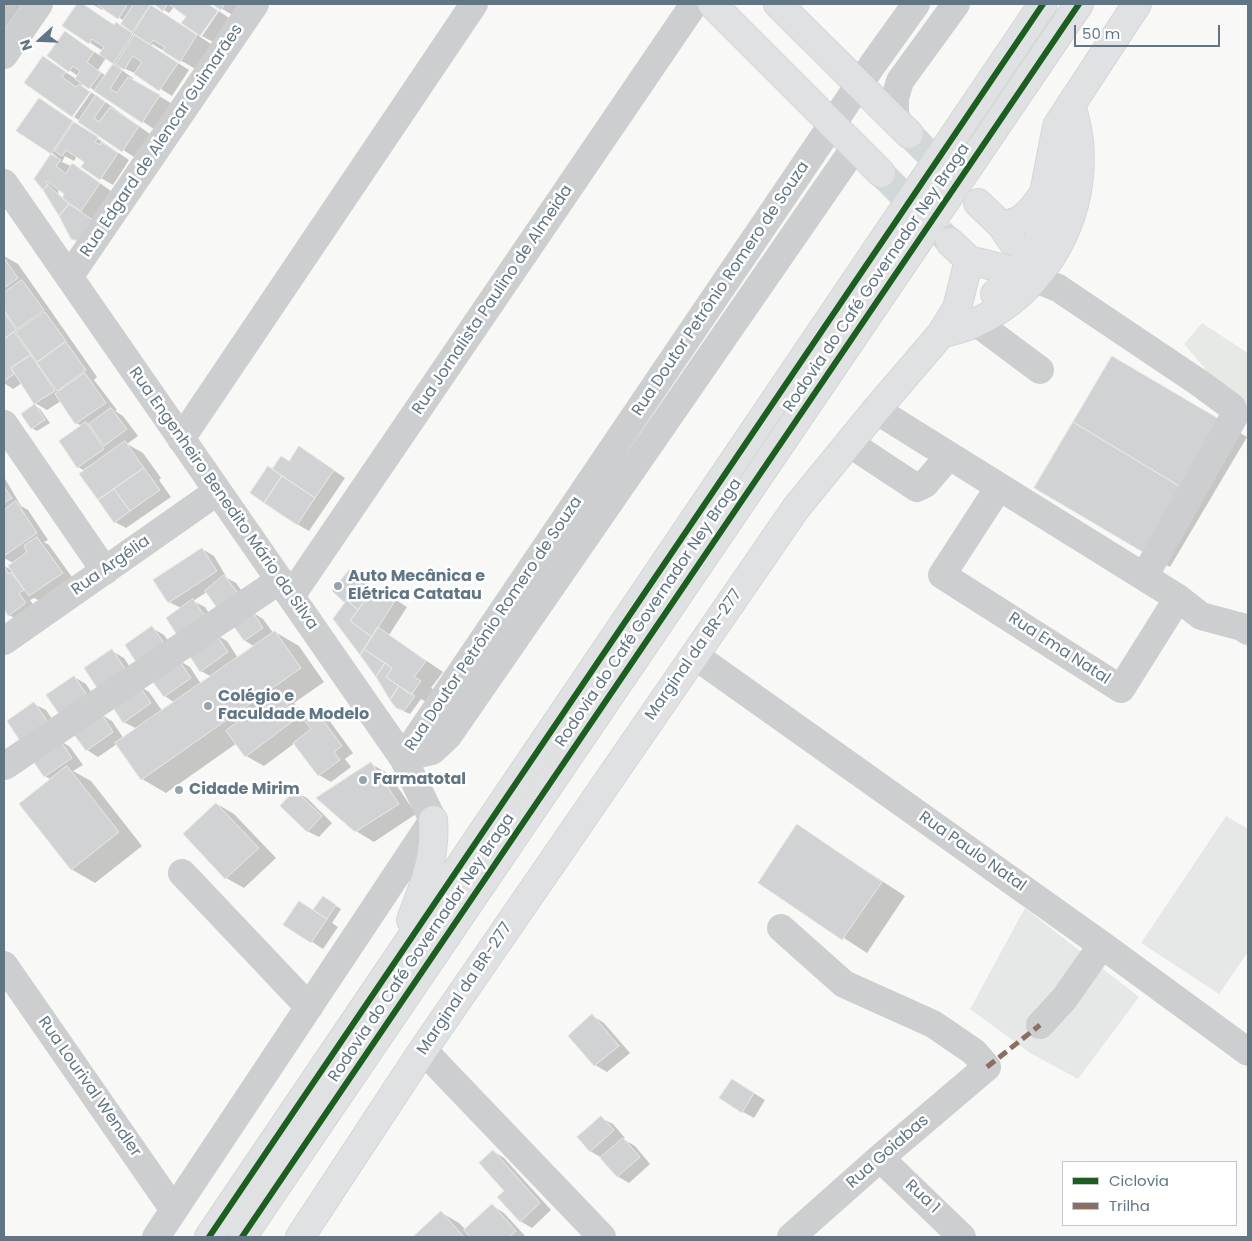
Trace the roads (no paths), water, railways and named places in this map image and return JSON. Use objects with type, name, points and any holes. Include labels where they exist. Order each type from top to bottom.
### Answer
[{"type":"main road","points":[[712,4],[881,173]]},
{"type":"main road","points":[[778,4],[902,127]]},
{"type":"main road","name":"Rodovia do Café Governador Ney Braga","points":[[209,1237],[1043,4]]},
{"type":"main road","name":"Rodovia do Café Governador Ney Braga","points":[[242,1237],[1080,4]]},
{"type":"main road","points":[[1002,226],[1021,220],[1044,193],[1057,126],[1137,4]]},
{"type":"main road","points":[[941,334],[977,323],[1009,304],[1051,215],[1063,179],[1070,142],[1071,104]]},
{"type":"main road","points":[[978,203],[1002,226],[1026,270]]},
{"type":"main road","points":[[960,251],[982,260],[997,250],[1002,239],[1002,226]]},
{"type":"main road","points":[[960,251],[1026,270]]},
{"type":"main road","points":[[941,334],[957,308],[960,251]]},
{"type":"main road","points":[[941,334],[976,312],[1026,270]]},
{"type":"main road","name":"Marginal da BR-277","points":[[300,1237],[423,1050],[796,508],[941,334]]},
{"type":"main road","points":[[395,962],[430,863],[434,840],[433,820]]},
{"type":"street","points":[[4,55],[39,4]]},
{"type":"street","name":"Rua Edgard de Alencar Guimarães","points":[[69,277],[255,4]]},
{"type":"street","points":[[181,439],[474,4]]},
{"type":"street","name":"Rua Jornalista Paulino de Almeida","points":[[285,588],[694,4]]},
{"type":"street","name":"Rua Doutor Petrônio Romero de Souza","points":[[403,758],[832,124],[916,4]]},
{"type":"street","points":[[902,127],[895,98],[900,81],[956,4]]},
{"type":"street","name":"Rua Doutor Petrônio Romero de Souza","points":[[403,758],[432,751],[448,736],[855,146]]},
{"type":"street","name":"Rua Engenheiro Benedito Mário da Silva","points":[[4,183],[403,758],[433,820]]},
{"type":"street","points":[[1026,270],[1058,288],[1198,382],[1232,407],[1236,415],[1144,577]]},
{"type":"street","points":[[977,323],[1040,370]]},
{"type":"street","points":[[876,410],[1178,598],[1201,616],[1242,627],[1248,631]]},
{"type":"street","points":[[4,424],[105,571]]},
{"type":"street","points":[[849,443],[917,488],[925,484],[949,456]]},
{"type":"street","name":"Rua Ema Natal","points":[[999,487],[942,575],[1122,689],[1178,598]]},
{"type":"street","name":"Rua Argélia","points":[[4,641],[218,491]]},
{"type":"street","points":[[5,766],[285,588]]},
{"type":"street","name":"Rua Paulo Natal","points":[[694,655],[1102,945],[1248,1052]]},
{"type":"street","points":[[156,1237],[433,820]]},
{"type":"street","points":[[182,874],[309,1006]]},
{"type":"street","name":"Rua Goiabas","points":[[781,928],[844,984],[932,1024],[974,1052],[988,1067],[790,1237]]},
{"type":"street","points":[[1040,1025],[1064,998],[1102,945]]},
{"type":"street","name":"Rua Lourival Wendler","points":[[4,965],[174,1210]]},
{"type":"street","points":[[423,1050],[602,1237]]},
{"type":"street","name":"Rua 1","points":[[880,1158],[962,1237]]},
{"type":"tunnel","points":[[909,134],[952,177]]},
{"type":"tunnel","points":[[881,173],[947,239]]},
{"type":"place","name":"Auto Mecânica e Elétrica Catatau","points":[[338,586]]},
{"type":"place","name":"Colégio e Faculdade Modelo","points":[[208,706]]},
{"type":"place","name":"Farmatotal","points":[[363,780]]},
{"type":"place","name":"Cidade Mirim","points":[[179,790]]}]
